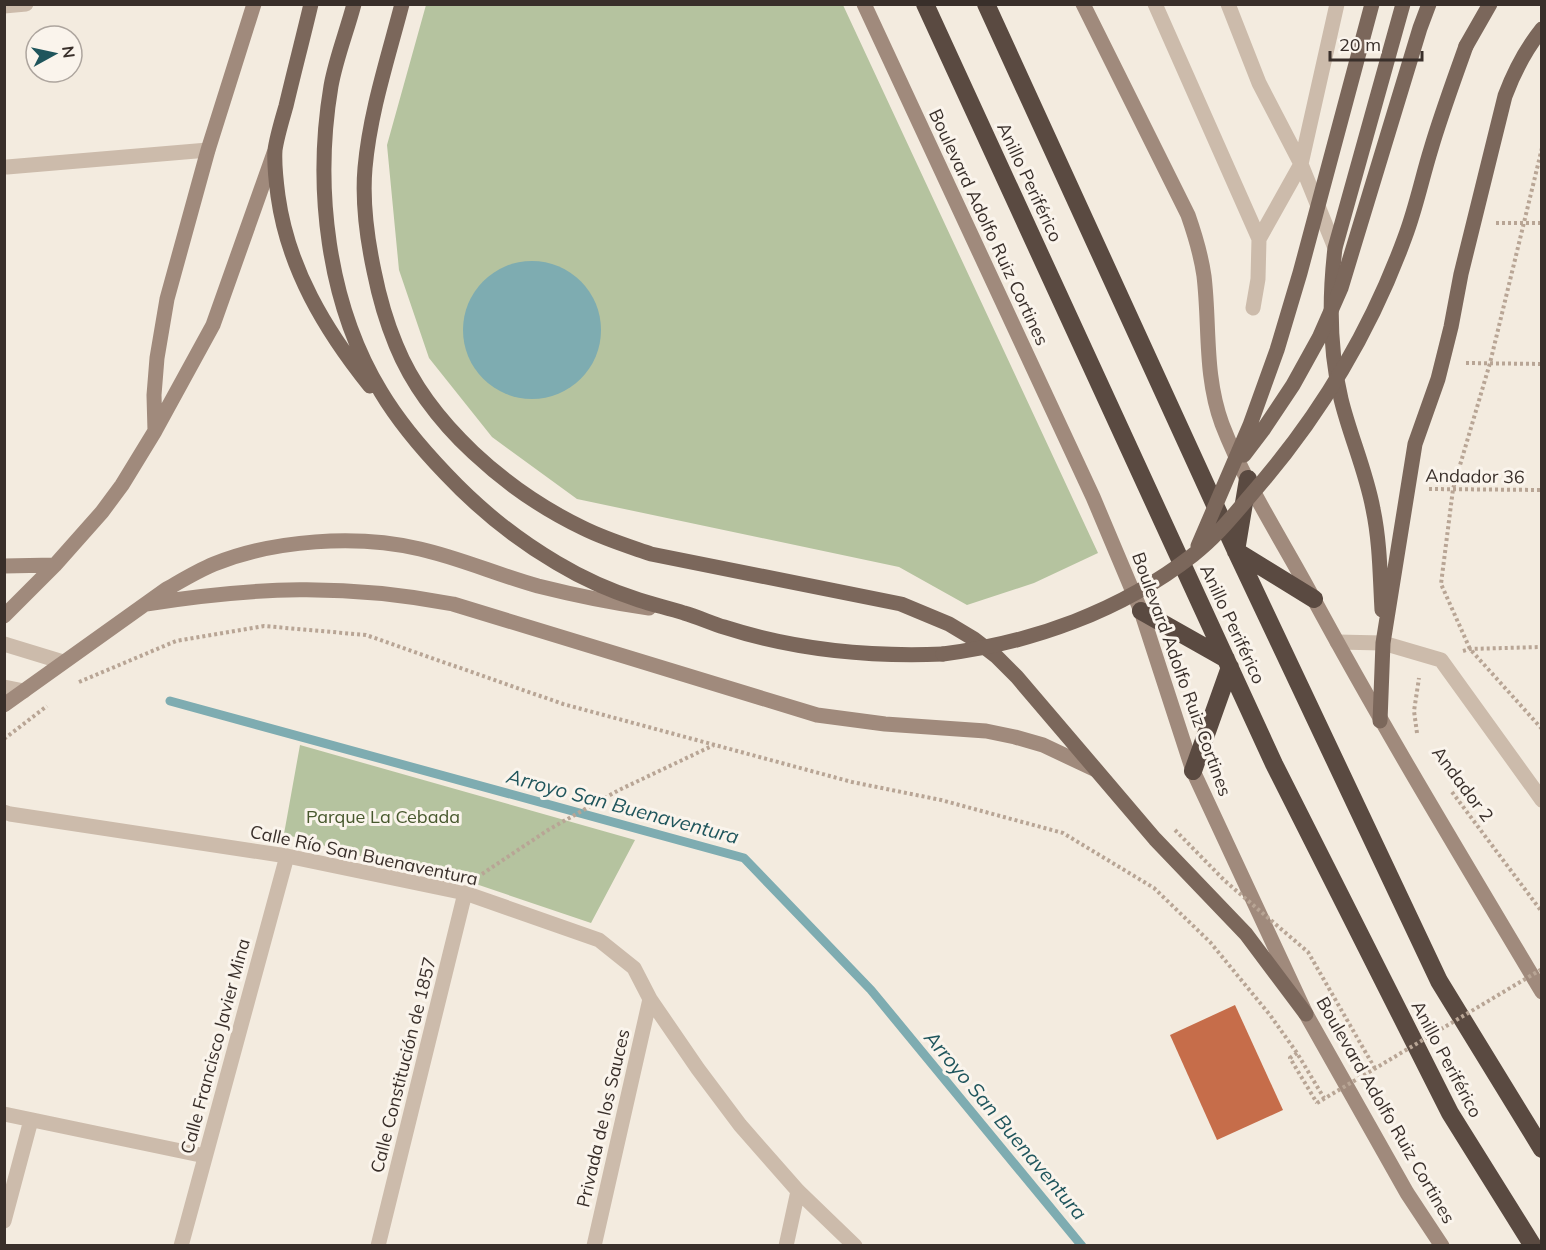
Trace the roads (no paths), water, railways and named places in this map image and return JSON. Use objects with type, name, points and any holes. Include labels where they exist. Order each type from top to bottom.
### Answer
[{"type":"highway","name":"Anillo Periférico","points":[[925,4],[1274,764],[1450,1113],[1533,1245]]},
{"type":"highway","name":"Anillo Periférico","points":[[986,4],[1236,551],[1439,981],[1542,1149]]},
{"type":"highway","points":[[1248,479],[1236,551],[1314,600]]},
{"type":"highway","points":[[1141,611],[1228,663],[1193,771]]},
{"type":"main road","points":[[155,431],[154,395],[161,329],[167,299],[208,150],[254,4]]},
{"type":"main road","points":[[4,616],[55,565],[102,512],[122,485],[155,431],[213,325],[275,150],[311,4]]},
{"type":"main road","points":[[354,4],[332,83],[327,120],[324,157],[328,228],[333,261],[351,326],[369,369],[398,417]]},
{"type":"main road","points":[[402,4],[368,140],[365,170],[366,225],[384,313],[396,347],[426,398],[455,434],[527,495],[584,528],[617,543],[651,554],[892,602],[925,612],[981,644],[1017,677],[1155,839],[1246,934],[1306,1014]]},
{"type":"main road","name":"Boulevard Adolfo Ruiz Cortines","points":[[864,4],[1093,497],[1141,611],[1193,771],[1306,1014],[1407,1193],[1442,1245]]},
{"type":"main road","points":[[1083,4],[1188,215],[1197,242],[1204,278],[1209,373],[1215,401],[1223,425],[1248,479],[1380,721],[1542,992]]},
{"type":"main road","points":[[1195,554],[1231,472],[1277,350],[1372,4]]},
{"type":"main road","points":[[1380,721],[1383,643],[1378,541],[1365,473],[1341,399],[1333,358],[1330,294],[1335,248],[1403,4]]},
{"type":"main road","points":[[1231,472],[1293,385],[1319,338],[1341,288],[1429,4]]},
{"type":"main road","points":[[275,150],[280,207],[287,237],[297,267],[332,334],[352,364],[417,442],[464,493],[520,539],[558,564],[597,584],[725,627],[812,648],[899,656],[943,654],[1002,644],[1073,622],[1155,581],[1195,554],[1222,528],[1278,465],[1312,419],[1350,357],[1388,279],[1405,236],[1431,149],[1466,46],[1490,4]]},
{"type":"main road","points":[[1383,643],[1416,444],[1442,363],[1474,222],[1511,80],[1533,39],[1542,29]]},
{"type":"main road","points":[[4,705],[186,578],[213,564],[285,546],[374,541],[420,549],[537,586],[599,599],[682,612]]},
{"type":"main road","points":[[4,566],[55,565]]},
{"type":"main road","points":[[146,604],[230,593],[295,588],[415,596],[453,604],[817,715],[885,724],[986,731],[1043,745],[1096,770]]},
{"type":"street","points":[[4,6],[26,4]]},
{"type":"street","points":[[1155,4],[1259,239],[1258,279],[1253,308]]},
{"type":"street","points":[[1228,4],[1259,83],[1301,164],[1335,248]]},
{"type":"street","points":[[1259,239],[1301,164],[1337,4]]},
{"type":"street","points":[[7,167],[208,150]]},
{"type":"street","points":[[1337,642],[1383,643],[1441,660],[1542,800]]},
{"type":"street","points":[[4,644],[63,662]]},
{"type":"street","points":[[4,687],[24,691]]},
{"type":"street","name":"Calle Río San Buenaventura","points":[[4,812],[287,856],[465,893],[599,940],[634,968],[650,999],[740,1125],[798,1191],[855,1245]]},
{"type":"street","name":"Calle Francisco Javier Mina","points":[[181,1245],[287,856]]},
{"type":"street","name":"Calle Constitución de 1857","points":[[378,1245],[465,893]]},
{"type":"street","name":"Privada de los Sauces","points":[[594,1245],[650,999]]},
{"type":"street","points":[[4,1114],[205,1156]]},
{"type":"street","points":[[4,1221],[31,1120]]},
{"type":"street","points":[[786,1245],[798,1191]]},
{"type":"water","points":[[532,261],[559,266],[571,272],[581,281],[590,291],[596,303],[601,330],[596,357],[590,369],[581,379],[571,388],[559,394],[532,399],[505,394],[493,388],[483,379],[474,369],[468,357],[463,330],[468,303],[474,291],[483,281],[493,272],[505,266]]},
{"type":"waterway","name":"Arroyo San Buenaventura","points":[[170,701],[744,858],[871,990],[1082,1246]]},
{"type":"park label","name":"Parque La Cebada","points":[[383,816]]}]
